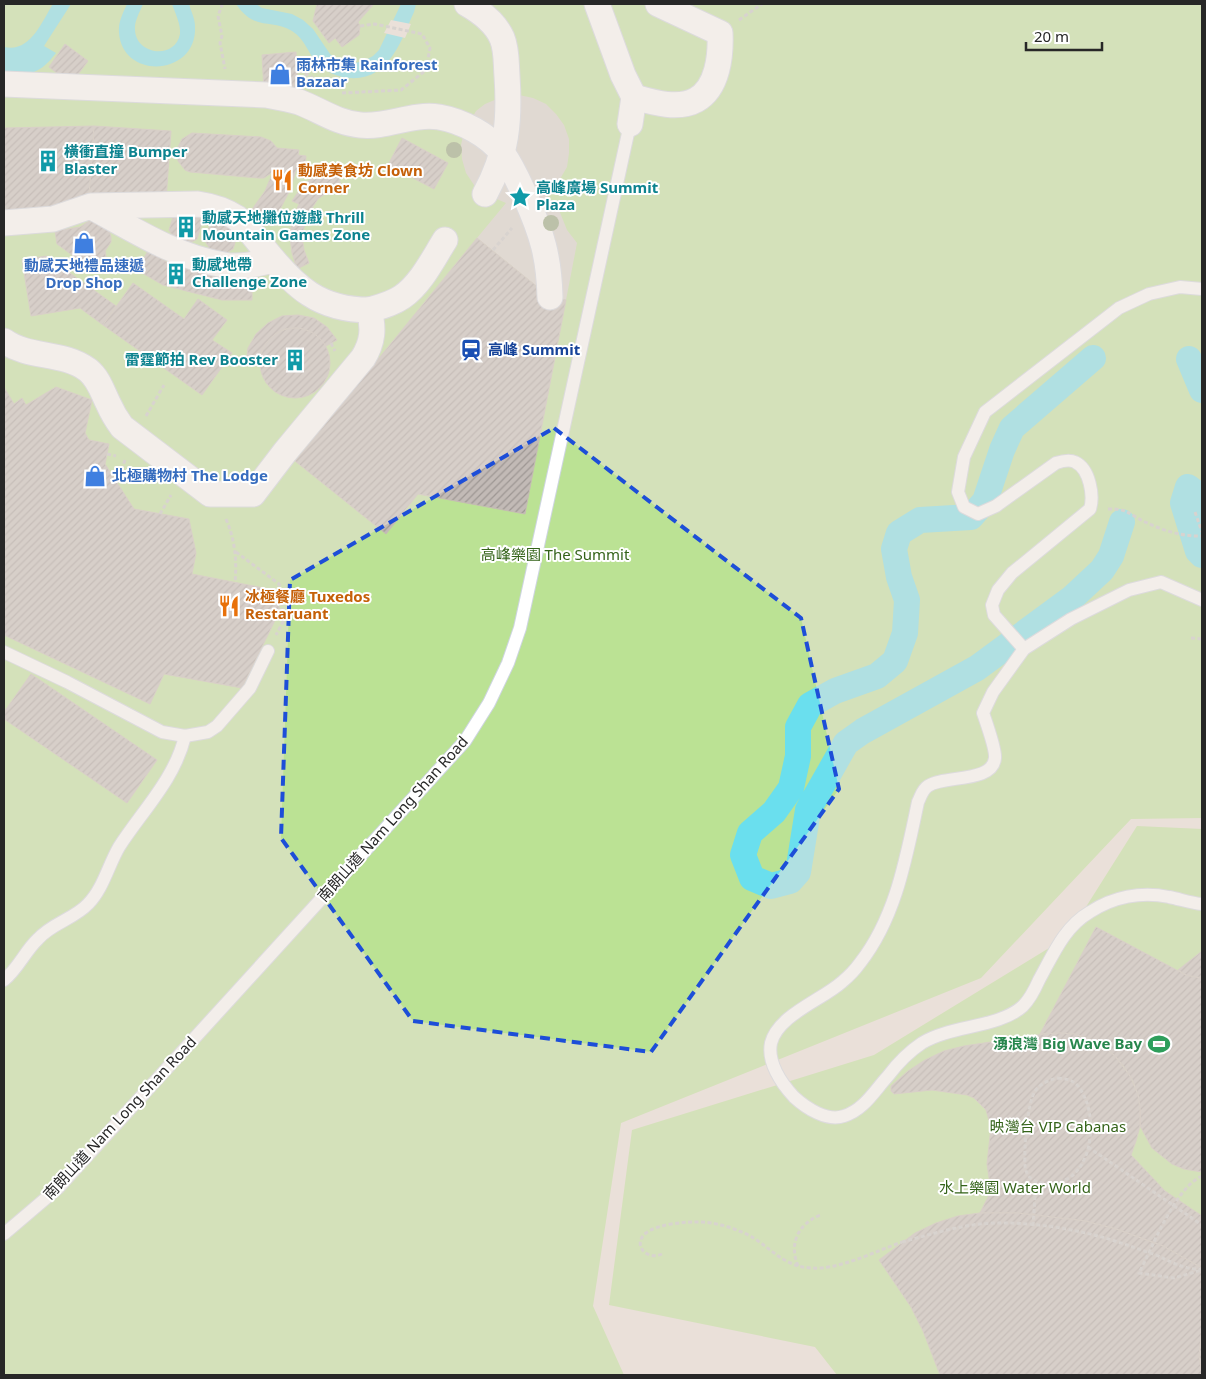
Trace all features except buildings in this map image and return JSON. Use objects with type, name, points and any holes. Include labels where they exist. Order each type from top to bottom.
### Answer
[{"type":"street","points":[[467,4],[487,17],[495,26],[502,37],[505,49],[509,112],[507,133],[503,154],[485,194]]},
{"type":"street","points":[[596,4],[623,75],[634,97],[630,124]]},
{"type":"street","points":[[634,97],[659,103],[680,104],[696,100],[708,88],[716,73],[721,49],[720,33],[658,4]]},
{"type":"street","points":[[4,84],[266,95],[300,102],[344,123],[361,125],[378,125],[423,116],[452,120],[480,133],[503,154],[512,169],[539,228],[547,258],[550,297]]},
{"type":"street","points":[[4,223],[53,220],[91,206],[198,204],[212,206],[237,218],[273,260],[302,290],[314,298],[340,308],[369,310],[386,306],[402,297],[415,285],[445,240]]},
{"type":"street","points":[[91,206],[178,253],[225,266],[252,265],[273,260]]},
{"type":"street","points":[[4,341],[23,351],[67,359],[88,370],[97,379],[114,416],[122,426],[210,494],[253,494],[285,452],[363,358],[372,338],[373,328],[369,310]]},
{"type":"lane","name":"南朗山道 Nam Long Shan Road","points":[[4,1234],[58,1188],[158,1079],[465,741],[489,703],[508,663],[520,628],[630,124]]},
{"type":"lane","points":[[1024,649],[994,615],[992,605],[998,590],[1012,573],[1090,509],[1092,492],[1082,468],[1075,462],[1066,461],[1056,463],[996,506],[978,514],[964,507],[958,492],[964,457],[985,412],[1119,308],[1149,294],[1180,287],[1202,289]]},
{"type":"lane","points":[[1202,600],[1161,582],[1129,590],[1072,619],[1024,649],[993,692],[983,713],[995,757],[992,765],[987,771],[936,782],[923,791],[918,802],[896,896],[881,930],[860,963],[843,982],[788,1020],[775,1033],[771,1045],[770,1059],[775,1070],[793,1096],[808,1108],[825,1116],[842,1117],[858,1110],[890,1073],[922,1044],[938,1036],[1007,1016],[1024,1004],[1031,996],[1060,942],[1072,926],[1088,913],[1106,903],[1140,895],[1155,895],[1202,904]]},
{"type":"lane","points":[[4,652],[67,682],[162,732],[185,736],[208,732],[217,726],[250,688],[268,651]]},
{"type":"lane","points":[[4,980],[37,939],[51,927],[86,907],[95,896],[118,849],[173,770],[185,736]]},
{"type":"path","points":[[221,4],[218,16],[222,36],[220,43],[223,58]]},
{"type":"path","points":[[338,94],[401,90],[426,70],[430,48],[422,34],[375,24],[360,26]]},
{"type":"path","points":[[297,69],[313,79]]},
{"type":"path","points":[[146,415],[164,385]]},
{"type":"path","points":[[210,494],[227,521],[236,552],[235,582]]},
{"type":"path","points":[[1120,508],[1146,522],[1172,532],[1194,537],[1202,536]]},
{"type":"path","points":[[1195,512],[1202,532]]},
{"type":"path","points":[[236,552],[279,584],[284,620],[268,651]]},
{"type":"path","points":[[1191,638],[1202,639]]},
{"type":"path","points":[[1067,1079],[1075,1083],[1081,1090],[1089,1111],[1091,1134],[1088,1148],[1081,1166],[1068,1178],[1060,1182],[1036,1182],[1029,1177],[1025,1168],[1026,1139],[1032,1097],[1042,1084],[1049,1080],[1067,1079]]},
{"type":"path","points":[[1088,1148],[1202,1225]]},
{"type":"path","points":[[1202,1176],[1188,1185],[1177,1199],[1140,1273],[1174,1278],[1202,1270]]},
{"type":"path","points":[[1033,1226],[1036,1182]]},
{"type":"path","points":[[798,1266],[794,1249],[795,1240],[804,1224],[820,1215]]},
{"type":"path","points":[[662,1254],[656,1257],[649,1256],[644,1252],[641,1246],[641,1239],[645,1233],[666,1225],[696,1222],[726,1226],[740,1231],[753,1238],[775,1255],[798,1266],[811,1268],[838,1266],[902,1242],[938,1232],[981,1224],[1033,1226],[1073,1231],[1110,1240],[1158,1256],[1177,1266],[1202,1270]]},
{"type":"highlighted area","points":[[554,428],[801,618],[839,789],[651,1052],[413,1021],[281,838],[290,580]]},
{"type":"green space","name":"高峰樂園 The Summit","points":[[4,4],[1202,4],[1202,818],[1131,819],[981,978],[621,1123],[593,1306],[624,1375],[4,1375]]},
{"type":"green space","name":"水上樂園 Water World","points":[[1137,826],[1202,829],[1202,1375],[837,1375],[815,1347],[609,1305],[632,1130],[874,1055],[1067,937]]},
{"type":"shaded area","name":"高峰廣場 Summit Plaza","points":[[519,95],[533,98],[546,104],[564,125],[569,139],[567,167],[560,179],[546,194],[559,210],[567,230],[577,243],[566,300],[550,297],[477,238],[506,203],[485,194],[474,185],[466,173],[461,145],[464,132],[476,111],[485,104],[497,99]]},
{"type":"water","points":[[53,4],[71,4],[44,46],[56,53],[39,70],[21,74],[4,73],[4,47],[13,48],[28,41],[39,28]]},
{"type":"water","points":[[127,4],[143,4],[135,23],[137,38],[142,45],[148,49],[164,51],[171,48],[177,42],[180,34],[179,22],[172,4],[189,4],[195,26],[193,43],[185,55],[173,63],[160,66],[146,65],[133,59],[124,49],[119,33],[120,21]]},
{"type":"water","points":[[236,4],[256,4],[262,8],[292,14],[303,20],[313,29],[330,54],[337,59],[355,63],[364,61],[379,50],[401,4],[416,4],[404,35],[392,57],[384,66],[374,73],[363,77],[349,78],[332,74],[321,67],[301,39],[292,31],[250,18]]},
{"type":"pier","points":[[391,20],[411,24],[405,38],[384,33]]},
{"type":"waterway","points":[[1093,358],[1012,428],[1002,450],[985,501],[971,517],[920,520],[899,533],[894,549],[899,577],[907,600],[905,633],[895,661],[877,676],[835,691],[810,705],[798,727],[798,756],[791,788],[774,812],[750,833],[743,855],[752,878],[771,886],[790,881],[798,872],[808,810],[846,743],[863,731],[977,668],[1072,598],[1102,570],[1111,556],[1122,522]]},
{"type":"waterway","points":[[1189,359],[1202,390]]},
{"type":"waterway","points":[[1202,503],[1201,497],[1188,487],[1183,503],[1198,551],[1202,555]]},
{"type":"place","name":"雨林市集 Rainforest Bazaar","points":[[280,74]]},
{"type":"place","name":"橫衝直撞 Bumper Blaster","points":[[48,161]]},
{"type":"place","name":"動感美食坊 Clown Corner","points":[[282,180]]},
{"type":"place","name":"高峰廣場 Summit Plaza","points":[[520,197]]},
{"type":"place","name":"動感天地攤位遊戲 Thrill Mountain Games Zone","points":[[186,227]]},
{"type":"place","name":"動感天地禮品速遞 Drop Shop","points":[[84,243]]},
{"type":"place","name":"動感地帶 Challenge Zone","points":[[176,274]]},
{"type":"place","name":"高峰 Summit","points":[[471,350]]},
{"type":"place","name":"雷霆節拍 Rev Booster","points":[[295,360]]},
{"type":"place","name":"北極購物村 The Lodge","points":[[95,476]]},
{"type":"place","name":"冰極餐廳 Tuxedos Restaruant","points":[[229,606]]},
{"type":"place","name":"湧浪灣 Big Wave Bay","points":[[1159,1044]]},
{"type":"park label","name":"映灣台 VIP Cabanas","points":[[1058,1127]]}]
